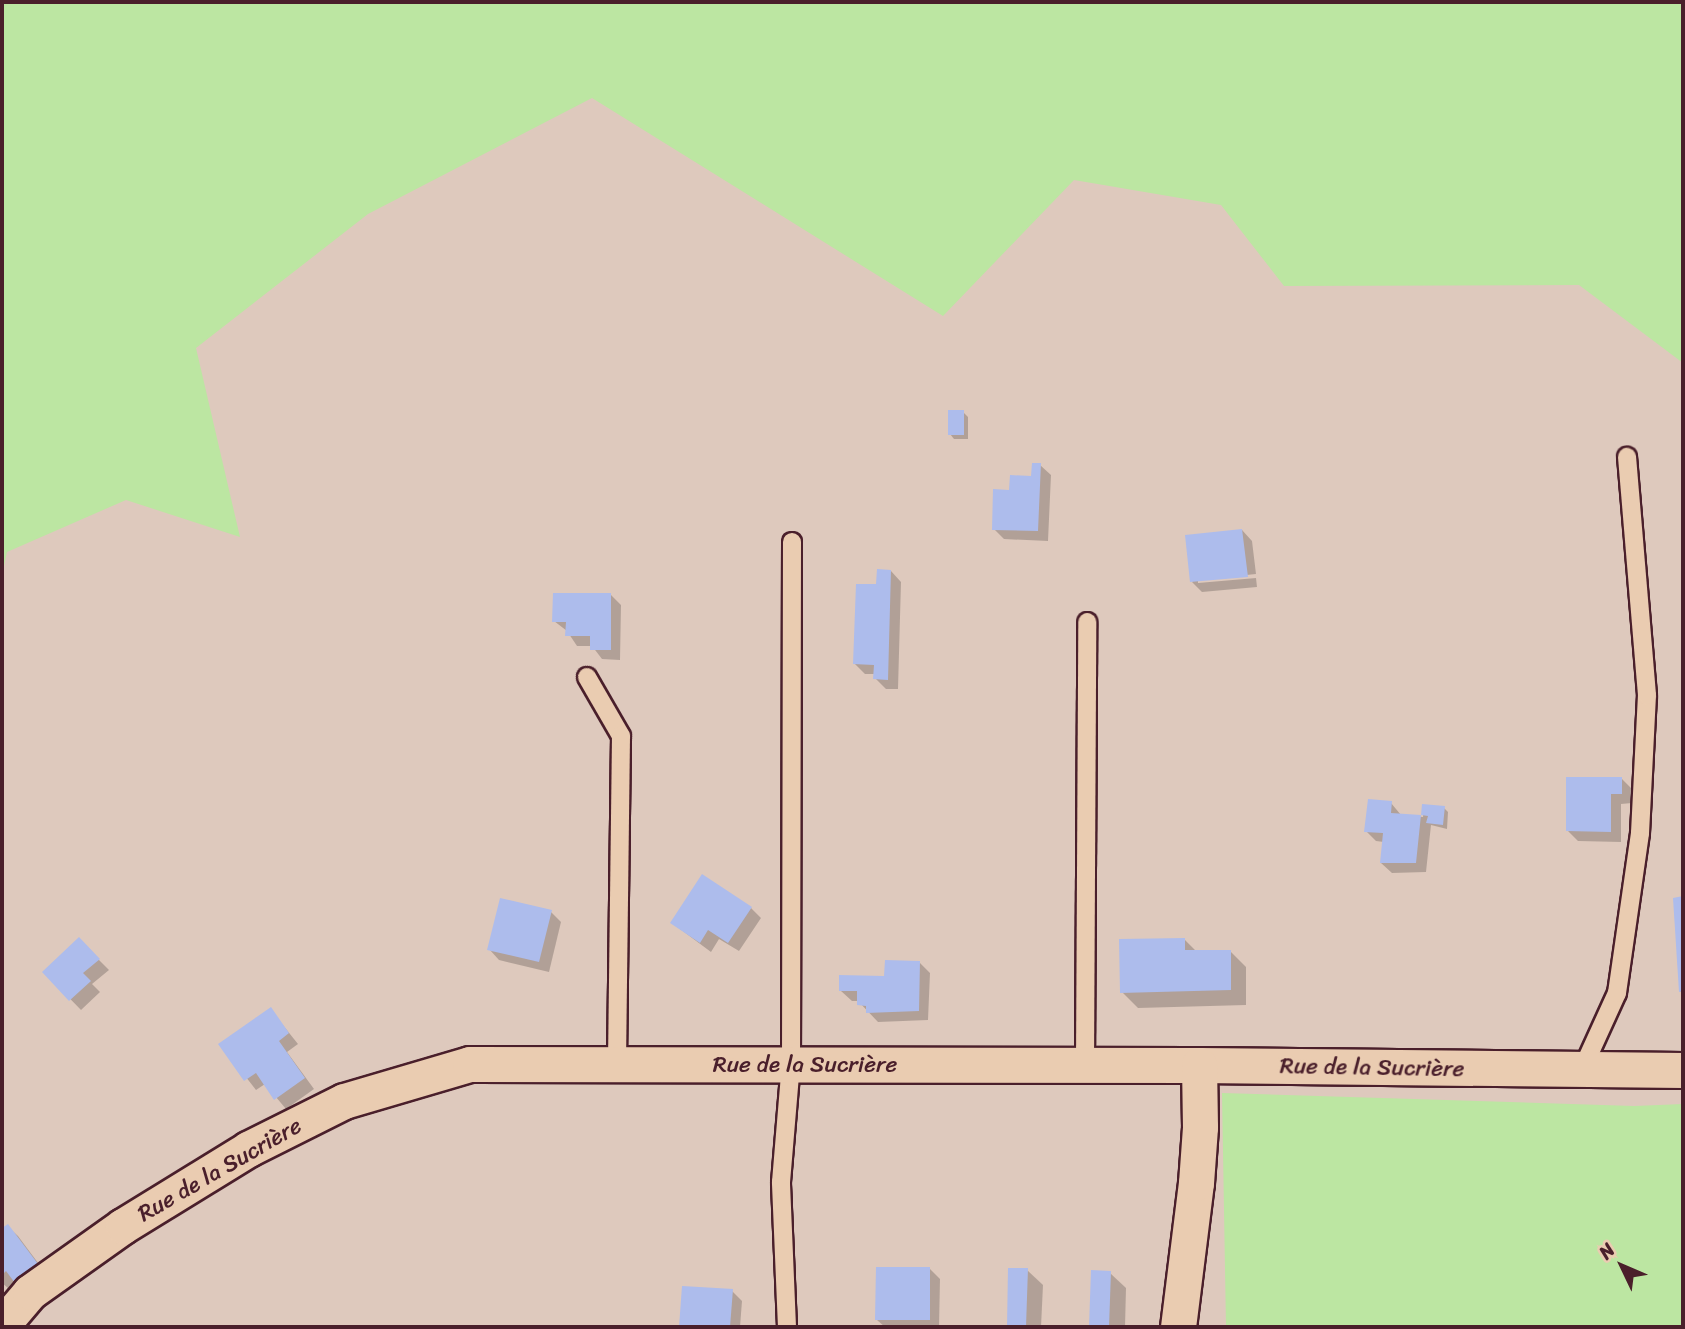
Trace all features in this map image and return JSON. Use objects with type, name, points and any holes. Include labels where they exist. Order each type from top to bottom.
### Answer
[{"type":"street","name":"Rue de la Sucrière","points":[[2,1325],[30,1292],[124,1226],[248,1149],[344,1101],[470,1064],[1199,1065],[1581,1072],[1683,1070]]},
{"type":"street","points":[[1178,1327],[1196,1183],[1200,1127],[1199,1065]]},
{"type":"lane","points":[[1581,1072],[1617,993],[1640,833],[1647,695],[1627,457]]},
{"type":"lane","points":[[787,1327],[781,1182],[791,1064],[792,542]]},
{"type":"lane","points":[[1085,1065],[1087,622]]},
{"type":"lane","points":[[587,677],[621,736],[617,1065]]},
{"type":"green space","points":[[2,2],[1683,2],[1683,363],[1579,285],[1284,286],[1221,205],[1074,180],[943,316],[592,98],[368,214],[196,348],[240,537],[126,500],[7,552],[2,576]]},
{"type":"green space","points":[[1222,1093],[1634,1106],[1683,1104],[1683,1327],[1226,1327]]},
{"type":"building","points":[[948,410],[964,410],[964,435],[948,435]]},
{"type":"building","points":[[1032,463],[1041,463],[1038,531],[992,530],[993,489],[1009,490],[1010,475],[1031,476]]},
{"type":"building","points":[[1242,529],[1248,577],[1190,582],[1185,535]]},
{"type":"building","points":[[877,569],[891,570],[888,680],[873,679],[874,665],[853,664],[856,584],[876,584]]},
{"type":"building","points":[[553,593],[611,593],[611,650],[590,650],[590,636],[565,636],[566,622],[552,622]]},
{"type":"building","points":[[1566,777],[1622,777],[1622,794],[1611,794],[1611,832],[1566,831]]},
{"type":"building","points":[[1368,799],[1392,801],[1391,813],[1421,815],[1416,863],[1380,863],[1383,833],[1364,832]]},
{"type":"building","points":[[1422,804],[1445,806],[1443,825],[1426,823],[1428,816],[1421,815]]},
{"type":"building","points":[[702,874],[752,907],[728,943],[708,930],[700,943],[670,923]]},
{"type":"building","points":[[1683,896],[1683,991],[1679,992],[1673,898]]},
{"type":"building","points":[[500,898],[552,910],[539,962],[487,950]]},
{"type":"building","points":[[79,937],[100,959],[83,973],[91,981],[69,1001],[42,972]]},
{"type":"building","points":[[1185,938],[1185,950],[1231,950],[1231,990],[1120,993],[1119,939]]},
{"type":"building","points":[[885,960],[920,961],[919,1011],[866,1013],[866,1006],[857,1005],[857,991],[839,991],[839,975],[884,976]]},
{"type":"building","points":[[271,1007],[289,1033],[279,1041],[305,1078],[274,1100],[256,1073],[244,1081],[218,1044]]},
{"type":"building","points":[[8,1224],[44,1272],[18,1287],[6,1271],[2,1275],[2,1228]]},
{"type":"building","points":[[876,1267],[930,1267],[930,1320],[875,1320]]},
{"type":"building","points":[[1008,1268],[1028,1268],[1026,1327],[1007,1327]]},
{"type":"building","points":[[1091,1270],[1111,1271],[1109,1327],[1089,1327]]},
{"type":"building","points":[[682,1286],[733,1289],[730,1327],[679,1327]]}]
